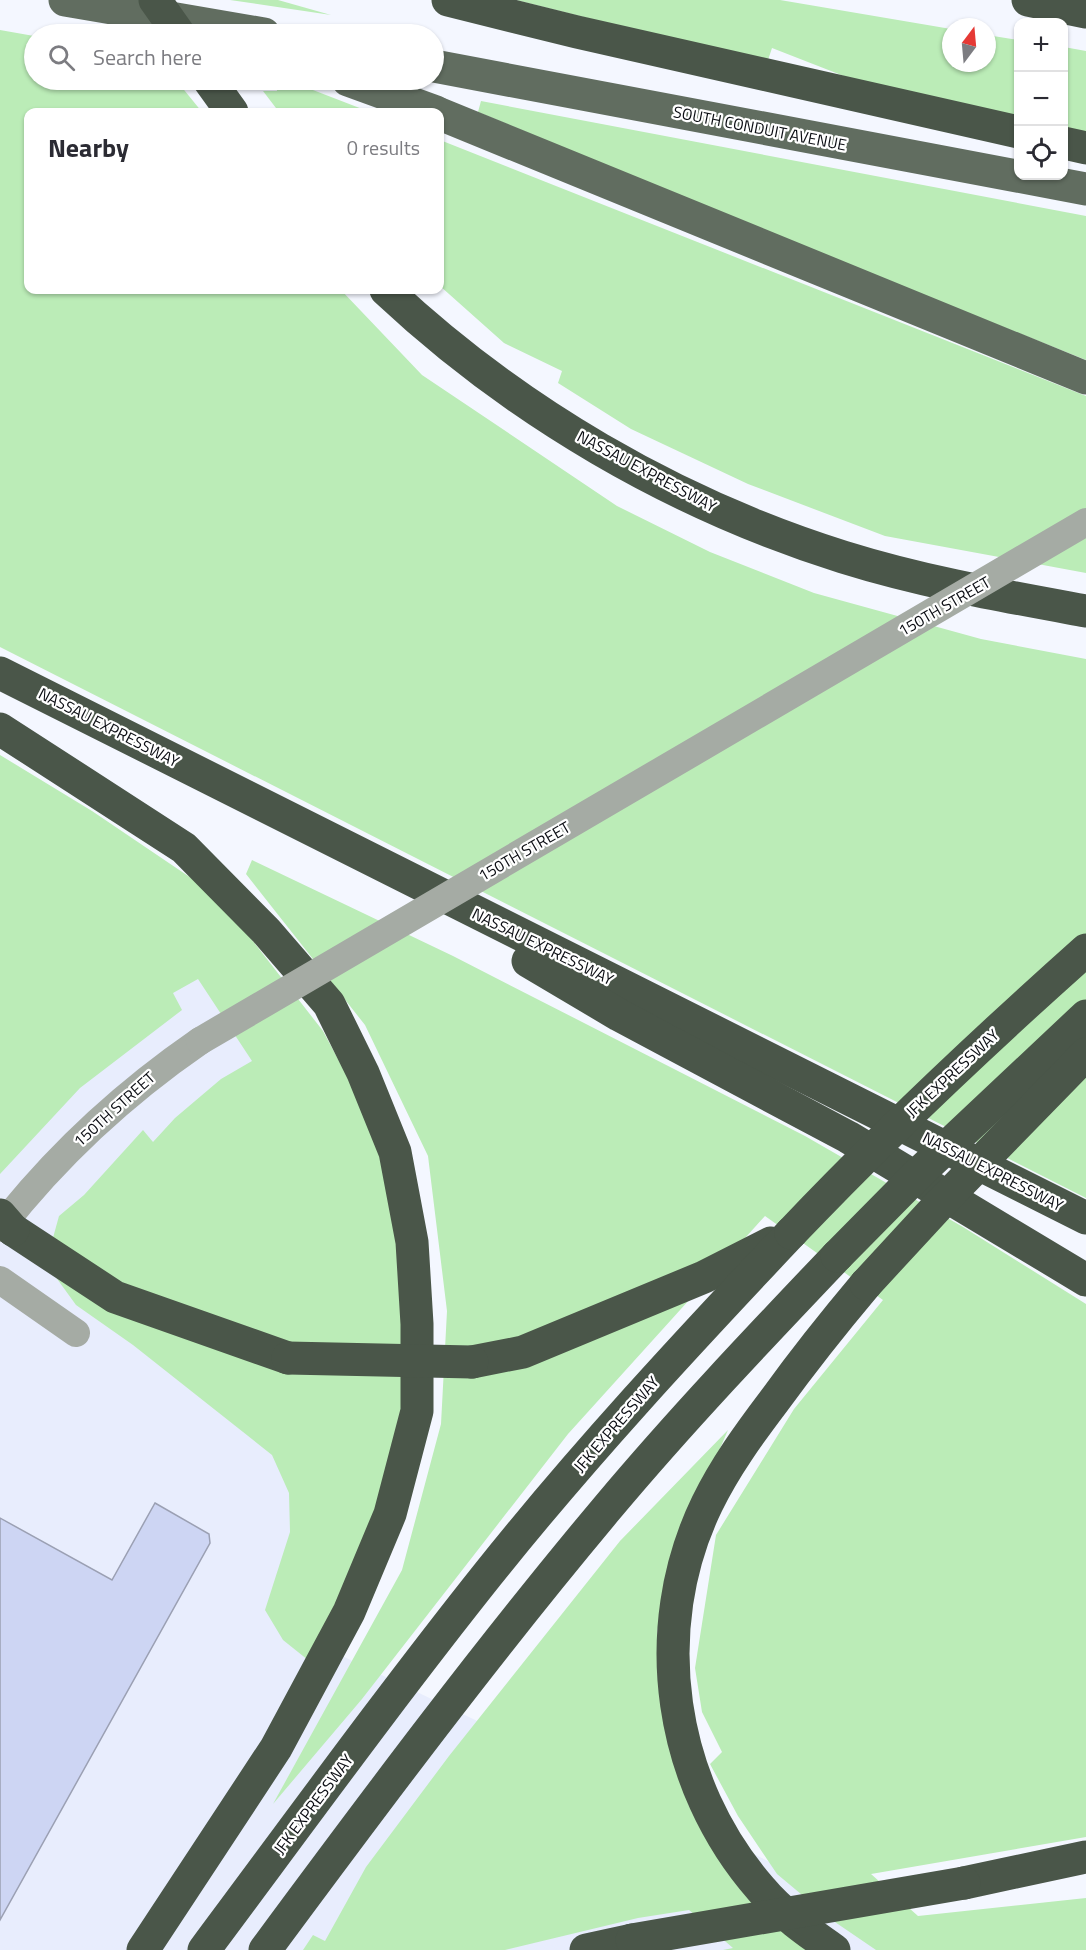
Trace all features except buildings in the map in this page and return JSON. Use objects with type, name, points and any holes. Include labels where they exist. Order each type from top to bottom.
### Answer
[{"type":"highway","points":[[155,0],[178,24]]},
{"type":"highway","points":[[448,0],[577,32],[1014,131]]},
{"type":"highway","points":[[1028,0],[1086,12]]},
{"type":"highway","points":[[216,90],[229,108]]},
{"type":"highway","points":[[1068,144],[1086,148]]},
{"type":"highway","name":"NASSAU EXPRESSWAY","points":[[390,294],[437,336],[530,405],[630,466],[690,497],[763,528],[845,558],[965,589],[1086,611]]},
{"type":"highway","name":"NASSAU EXPRESSWAY","points":[[0,673],[1086,1218]]},
{"type":"highway","points":[[0,729],[184,848],[266,931],[329,1004],[363,1073],[395,1152],[412,1242],[417,1324],[417,1411],[390,1514],[349,1612],[276,1748],[143,1950]]},
{"type":"highway","points":[[269,807],[618,1015],[838,1131],[1086,1280]]},
{"type":"highway","name":"JFK EXPRESSWAY","points":[[204,1950],[489,1573],[644,1391],[791,1233],[888,1135],[972,1054],[1086,950]]},
{"type":"highway","points":[[265,1950],[460,1689],[534,1596],[688,1415],[837,1256],[927,1166],[1086,1016]]},
{"type":"highway","points":[[834,1950],[788,1916],[762,1891],[720,1834],[690,1766],[674,1694],[672,1658],[674,1622],[686,1560],[695,1531],[722,1475],[789,1381],[866,1284],[938,1206],[1086,1054]]},
{"type":"highway","points":[[0,1215],[13,1230],[115,1297],[288,1358],[461,1362],[524,1352],[704,1277],[791,1233]]},
{"type":"highway","points":[[585,1950],[977,1881],[1086,1857]]},
{"type":"highway","points":[[977,1881],[1086,1869]]},
{"type":"main road","points":[[65,0],[168,24]]},
{"type":"main road","name":"SOUTH CONDUIT AVENUE","points":[[444,68],[1086,189]]},
{"type":"main road","points":[[375,90],[424,108]]},
{"type":"main road","points":[[444,115],[1086,378]]},
{"type":"street","name":"150TH STREET","points":[[0,1228],[23,1198],[116,1104],[157,1070],[200,1041],[1086,522]]},
{"type":"street","points":[[0,1280],[76,1333]]},
{"type":"shaded area","points":[[0,841],[160,894],[306,1093],[311,1641],[932,1940],[1086,1950],[0,1950]]},
{"type":"green space","points":[[230,0],[278,0],[331,15]]},
{"type":"green space","points":[[516,0],[780,0],[942,27],[942,72],[996,72],[996,36],[1014,39],[1014,120],[872,87],[772,48],[767,63]]},
{"type":"green space","points":[[0,30],[24,34],[24,90],[184,90],[199,108],[24,108],[24,294],[345,294],[422,375],[617,506],[710,552],[814,593],[981,639],[1086,659],[1086,1198],[0,647]]},
{"type":"green space","points":[[1068,48],[1086,51],[1086,137],[1068,133]]},
{"type":"green space","points":[[313,90],[360,108],[276,108],[263,91]]},
{"type":"green space","points":[[481,101],[1086,216],[1086,360],[775,236],[478,112]]},
{"type":"green space","points":[[444,142],[1086,396],[1086,573],[885,536],[748,484],[631,429],[558,383],[562,371],[504,343],[444,290]]},
{"type":"green space","points":[[0,755],[92,811],[197,882],[249,936],[323,1031],[377,1132],[403,1241],[402,1441],[370,1549],[308,1660],[283,1640],[265,1610],[290,1532],[289,1493],[272,1455],[133,1345],[76,1305],[55,1276],[51,1245],[59,1216],[84,1195],[143,1130],[153,1142],[175,1118],[221,1079],[252,1061],[198,979],[173,993],[182,1010],[80,1088],[0,1174]]},
{"type":"green space","points":[[252,860],[453,956],[805,1136],[963,1227],[1086,1304],[1086,1837],[871,1874],[918,1916],[1086,1898],[1086,1950],[876,1950],[832,1920],[777,1874],[738,1816],[710,1764],[722,1752],[702,1712],[695,1668],[716,1535],[794,1409],[883,1300],[765,1216],[568,1434],[362,1699],[273,1804],[402,1570],[441,1424],[447,1311],[428,1156],[365,1025],[246,874]]},
{"type":"green space","points":[[728,1430],[671,1562],[657,1632],[662,1708],[689,1806],[739,1888],[813,1950],[723,1950],[733,1948],[689,1910],[638,1918],[505,1950],[303,1950],[313,1935],[325,1941],[366,1867],[449,1756],[620,1541]]}]
